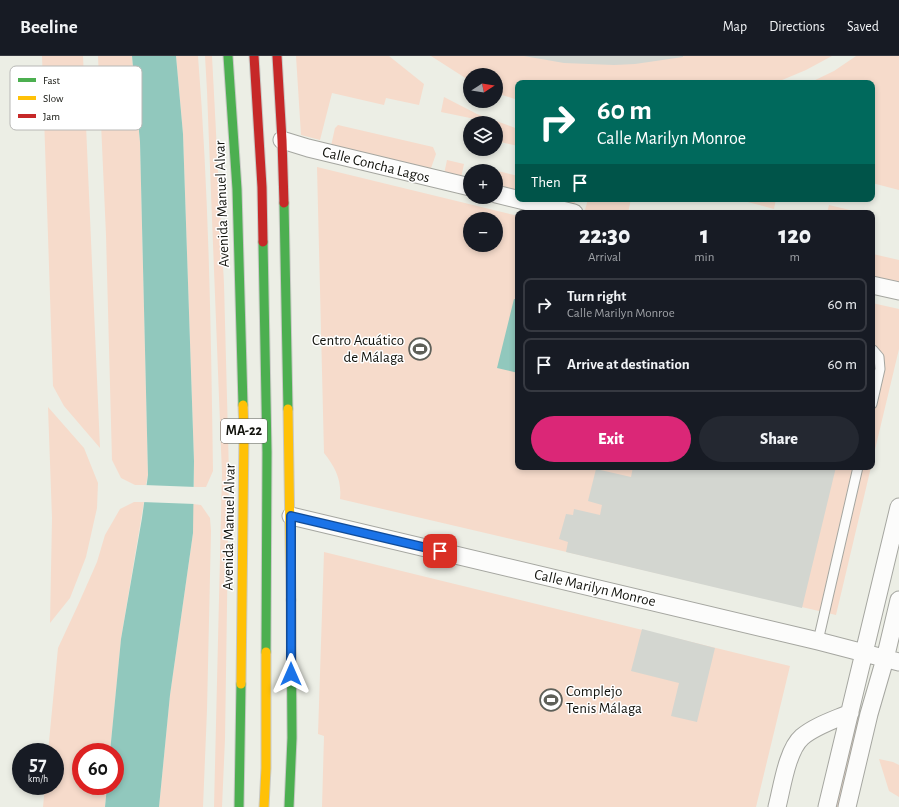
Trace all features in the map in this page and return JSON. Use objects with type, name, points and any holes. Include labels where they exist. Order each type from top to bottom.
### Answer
[{"type":"main road","name":"Avenida Manuel Alvar","points":[[228,56],[237,188],[244,432],[239,807]]},
{"type":"main road","name":"MA-22","points":[[254,56],[262,187],[267,444],[266,760],[264,807]]},
{"type":"main road","points":[[277,56],[282,140],[291,516],[292,738],[289,807]]},
{"type":"street","name":"Calle Concha Lagos","points":[[282,140],[308,148],[463,185]]},
{"type":"street","points":[[503,196],[515,199]]},
{"type":"street","points":[[529,202],[562,210]]},
{"type":"street","points":[[875,286],[899,292]]},
{"type":"street","points":[[827,807],[899,507]]},
{"type":"street","name":"Calle Marilyn Monroe","points":[[291,516],[818,641],[892,660]]},
{"type":"street","points":[[847,807],[869,714],[892,660],[899,600]]},
{"type":"street","points":[[778,807],[791,752],[801,737],[850,713]]},
{"type":"lane","points":[[875,352],[879,357],[880,369],[875,391]]},
{"type":"lane","points":[[818,641],[857,470]]},
{"type":"shaded area","points":[[42,56],[83,56],[83,66],[42,66]]},
{"type":"shaded area","points":[[98,56],[132,56],[133,66],[98,66]]},
{"type":"shaded area","points":[[176,56],[198,56],[202,108],[209,263],[213,471],[206,487],[194,487],[183,134]]},
{"type":"shaded area","points":[[205,56],[212,56],[224,284],[229,474],[225,739],[222,807],[214,807],[222,474]]},
{"type":"shaded area","points":[[296,56],[389,56],[424,84],[419,105],[386,98],[384,105],[332,93],[320,140],[301,135]]},
{"type":"shaded area","points":[[431,56],[832,56],[806,70],[782,80],[515,80],[515,99],[503,95],[503,68],[463,68],[463,77]]},
{"type":"shaded area","points":[[856,56],[899,56],[899,190],[875,184],[875,80],[815,80],[834,71]]},
{"type":"shaded area","points":[[444,97],[463,108],[482,116],[463,117],[441,112]]},
{"type":"shaded area","points":[[503,124],[515,128],[515,145],[503,143]]},
{"type":"shaded area","points":[[338,125],[433,147],[436,154],[430,171],[331,146],[335,128]]},
{"type":"shaded area","points":[[44,130],[86,130],[100,448],[64,406],[53,386]]},
{"type":"shaded area","points":[[101,130],[139,130],[148,475],[146,485],[135,485],[121,478],[112,460],[106,235]]},
{"type":"shaded area","points":[[447,160],[464,164],[461,178],[444,174]]},
{"type":"shaded area","name":"Centro Acuático de Málaga","points":[[317,167],[463,203],[463,204],[502,212],[463,212],[463,252],[503,252],[503,212],[515,215],[515,470],[870,470],[836,615],[340,499],[340,486],[337,474],[324,453]]},
{"type":"shaded area","points":[[503,172],[515,175],[515,193],[503,190]]},
{"type":"shaded area","points":[[554,202],[575,202],[572,206]]},
{"type":"shaded area","points":[[587,202],[630,202],[629,210],[585,210]]},
{"type":"shaded area","points":[[747,202],[775,202],[774,209]]},
{"type":"shaded area","points":[[829,205],[850,210],[828,210]]},
{"type":"shaded area","points":[[875,254],[899,260],[899,286],[875,280]]},
{"type":"shaded area","points":[[875,304],[899,309],[899,349],[875,449]]},
{"type":"shaded area","points":[[48,407],[84,448],[98,483],[97,508],[86,557],[70,598],[50,623],[52,518]]},
{"type":"shaded area","points":[[134,502],[144,502],[121,639],[111,743],[72,743],[72,795],[106,795],[105,807],[43,807],[44,795],[64,795],[64,743],[49,743],[58,648],[97,562],[105,535],[120,509]]},
{"type":"shaded area","points":[[193,504],[201,505],[210,518],[211,531],[203,807],[159,807],[170,695],[193,533]]},
{"type":"shaded area","name":"Complejo Tenis Málaga","points":[[324,552],[790,666],[756,807],[322,807],[324,736],[318,734]]},
{"type":"shaded area","points":[[859,710],[861,713],[839,807],[835,807]]},
{"type":"shaded area","points":[[879,759],[899,765],[899,797],[889,791]]},
{"type":"water","points":[[132,56],[176,56],[183,134],[194,461],[193,533],[170,695],[159,807],[105,807],[106,795],[124,795],[124,743],[111,743],[121,639],[148,475],[139,130],[142,130],[142,66],[133,66]]},
{"type":"water","points":[[514,299],[515,299],[515,372],[497,368]]},
{"type":"pier","points":[[144,485],[196,487],[195,504],[142,502]]},
{"type":"building","points":[[524,56],[683,57],[635,64],[614,65],[564,63]]},
{"type":"building","points":[[596,470],[631,477],[632,470],[835,470],[802,608],[566,552],[568,542],[559,539],[566,514],[573,515],[574,509],[600,515],[602,505],[588,501]]},
{"type":"building","points":[[642,629],[715,648],[697,722],[671,716],[679,683],[631,671]]},
{"type":"traffic: fast","points":[[228,56],[237,189],[243,405]]},
{"type":"traffic: fast","points":[[284,203],[288,409]]},
{"type":"traffic: fast","points":[[263,242],[267,452],[266,652]]},
{"type":"traffic: fast","points":[[289,807],[292,738],[291,600]]},
{"type":"traffic: fast","points":[[239,807],[241,684]]},
{"type":"traffic: slow","points":[[241,684],[243,405]]},
{"type":"traffic: slow","points":[[288,409],[291,600]]},
{"type":"traffic: slow","points":[[264,807],[266,768],[266,652]]},
{"type":"traffic: jam","points":[[254,56],[262,187],[263,242]]},
{"type":"traffic: jam","points":[[277,56],[284,203]]},
{"type":"place","name":"Centro Acuático de Málaga","points":[[420,349]]},
{"type":"place","name":"Complejo Tenis Málaga","points":[[551,700]]},
{"type":"route","points":[[291,674],[291,516],[440,551]]}]
